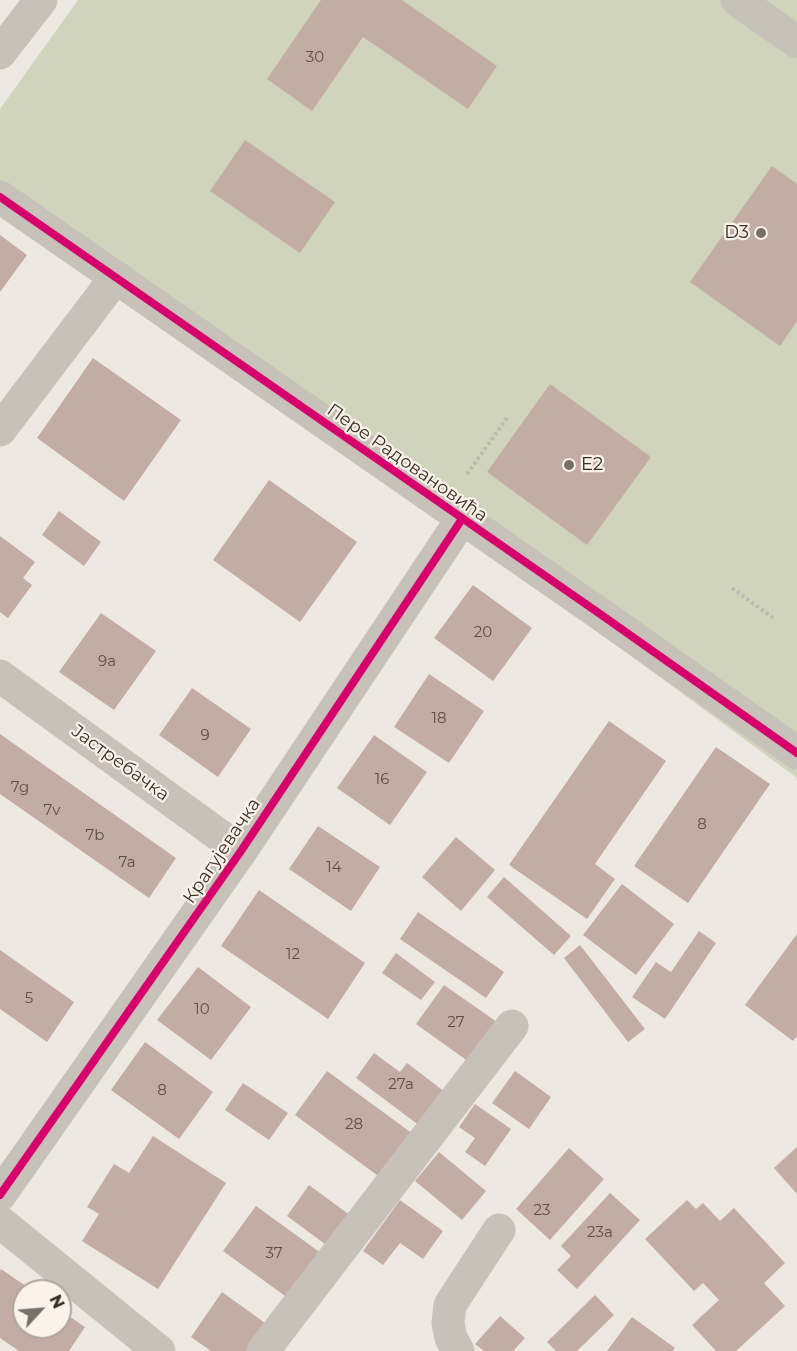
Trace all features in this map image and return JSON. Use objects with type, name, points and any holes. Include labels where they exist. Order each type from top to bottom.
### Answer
[{"type":"street","points":[[0,53],[41,0]]},
{"type":"street","points":[[737,0],[797,42]]},
{"type":"street","name":"Пере Радовановића","points":[[0,197],[797,753]]},
{"type":"street","points":[[0,430],[116,277]]},
{"type":"street","name":"Крагујевачка","points":[[0,1196],[241,850],[453,513]]},
{"type":"street","name":"Јастребачка","points":[[0,676],[241,850]]},
{"type":"street","points":[[263,1351],[512,1026]]},
{"type":"street","points":[[0,1222],[159,1351]]},
{"type":"street","points":[[458,1351],[448,1323],[450,1305],[499,1230]]},
{"type":"path","points":[[453,513],[507,418]]},
{"type":"path","points":[[732,588],[777,620]]},
{"type":"green space","points":[[78,0],[797,0],[797,778],[0,191],[0,109]]},
{"type":"building","points":[[321,0],[402,0],[497,66],[468,109],[363,37],[312,111],[267,79]]},
{"type":"building","points":[[245,140],[335,202],[300,253],[210,191]]},
{"type":"building","name":"D3","points":[[772,166],[797,184],[797,321],[780,346],[690,282]]},
{"type":"building","points":[[0,235],[27,255],[0,292]]},
{"type":"building","points":[[93,358],[181,420],[124,501],[37,438]]},
{"type":"building","name":"E2","points":[[550,384],[651,457],[587,545],[487,472]]},
{"type":"building","points":[[269,480],[357,542],[300,622],[213,560]]},
{"type":"building","points":[[59,511],[101,542],[84,566],[42,535]]},
{"type":"building","points":[[0,536],[35,562],[23,578],[32,585],[8,618],[0,612]]},
{"type":"building","points":[[473,585],[532,628],[493,681],[434,638]]},
{"type":"building","points":[[101,613],[156,651],[114,710],[59,672]]},
{"type":"building","points":[[429,674],[484,711],[449,763],[394,727]]},
{"type":"building","points":[[192,688],[251,729],[218,777],[159,735]]},
{"type":"building","points":[[609,721],[666,761],[595,864],[615,879],[587,919],[509,865]]},
{"type":"building","points":[[0,734],[176,858],[149,898],[0,794]]},
{"type":"building","points":[[374,735],[427,772],[390,825],[337,788]]},
{"type":"building","points":[[716,747],[770,784],[688,903],[634,866]]},
{"type":"building","points":[[318,826],[380,867],[351,911],[289,869]]},
{"type":"building","points":[[456,837],[495,870],[461,911],[422,877]]},
{"type":"building","points":[[504,877],[571,936],[554,955],[487,897]]},
{"type":"building","points":[[622,884],[674,924],[636,975],[583,935]]},
{"type":"building","points":[[259,890],[365,963],[328,1019],[221,946]]},
{"type":"building","points":[[418,912],[504,972],[486,998],[400,939]]},
{"type":"building","points":[[699,931],[716,943],[665,1019],[632,997],[656,962],[671,972]]},
{"type":"building","points":[[797,934],[797,1036],[793,1041],[745,1005]]},
{"type":"building","points":[[580,945],[645,1029],[628,1042],[564,958]]},
{"type":"building","points":[[0,950],[74,1002],[47,1042],[0,1009]]},
{"type":"building","points":[[396,953],[435,982],[421,1000],[382,973]]},
{"type":"building","points":[[198,967],[251,1007],[211,1060],[157,1020]]},
{"type":"building","points":[[444,985],[497,1022],[469,1062],[416,1024]]},
{"type":"building","points":[[145,1042],[213,1092],[179,1139],[111,1090]]},
{"type":"building","points":[[374,1053],[400,1072],[407,1063],[445,1092],[420,1126],[356,1078]]},
{"type":"building","points":[[327,1071],[413,1134],[381,1178],[295,1115]]},
{"type":"building","points":[[515,1071],[551,1097],[529,1129],[492,1103]]},
{"type":"building","points":[[243,1083],[288,1113],[269,1140],[225,1110]]},
{"type":"building","points":[[475,1104],[511,1129],[485,1166],[465,1152],[475,1138],[459,1127]]},
{"type":"building","points":[[153,1136],[226,1183],[158,1289],[82,1241],[99,1214],[87,1207],[114,1164],[129,1173]]},
{"type":"building","points":[[797,1147],[797,1194],[774,1168]]},
{"type":"building","points":[[569,1148],[604,1179],[550,1240],[516,1209]]},
{"type":"building","points":[[439,1152],[486,1191],[462,1220],[415,1181]]},
{"type":"building","points":[[309,1185],[351,1216],[329,1247],[287,1216]]},
{"type":"building","points":[[610,1193],[640,1220],[577,1289],[557,1270],[571,1256],[561,1246]]},
{"type":"building","points":[[400,1200],[443,1231],[423,1259],[400,1243],[383,1265],[363,1251]]},
{"type":"building","points":[[687,1200],[696,1209],[703,1203],[720,1221],[734,1208],[785,1263],[764,1283],[785,1306],[736,1351],[716,1351],[692,1325],[719,1300],[703,1283],[694,1291],[645,1239]]},
{"type":"building","points":[[256,1206],[325,1256],[292,1301],[223,1251]]},
{"type":"building","points":[[1,1269],[16,1279],[12,1279],[12,1339],[72,1339],[72,1318],[85,1327],[69,1351],[19,1351],[0,1338]]},
{"type":"building","points":[[222,1292],[268,1325],[251,1351],[211,1351],[191,1337]]},
{"type":"building","points":[[595,1295],[614,1315],[577,1351],[556,1351],[547,1342]]},
{"type":"building","points":[[500,1316],[525,1338],[513,1351],[484,1351],[475,1344]]},
{"type":"building","points":[[632,1317],[675,1348],[673,1351],[607,1351]]},
{"type":"cycle path","points":[[0,197],[797,753]]},
{"type":"cycle path","points":[[0,1195],[241,851],[462,519]]},
{"type":"place","name":"D3","points":[[761,233]]},
{"type":"place","name":"E2","points":[[569,465]]}]
